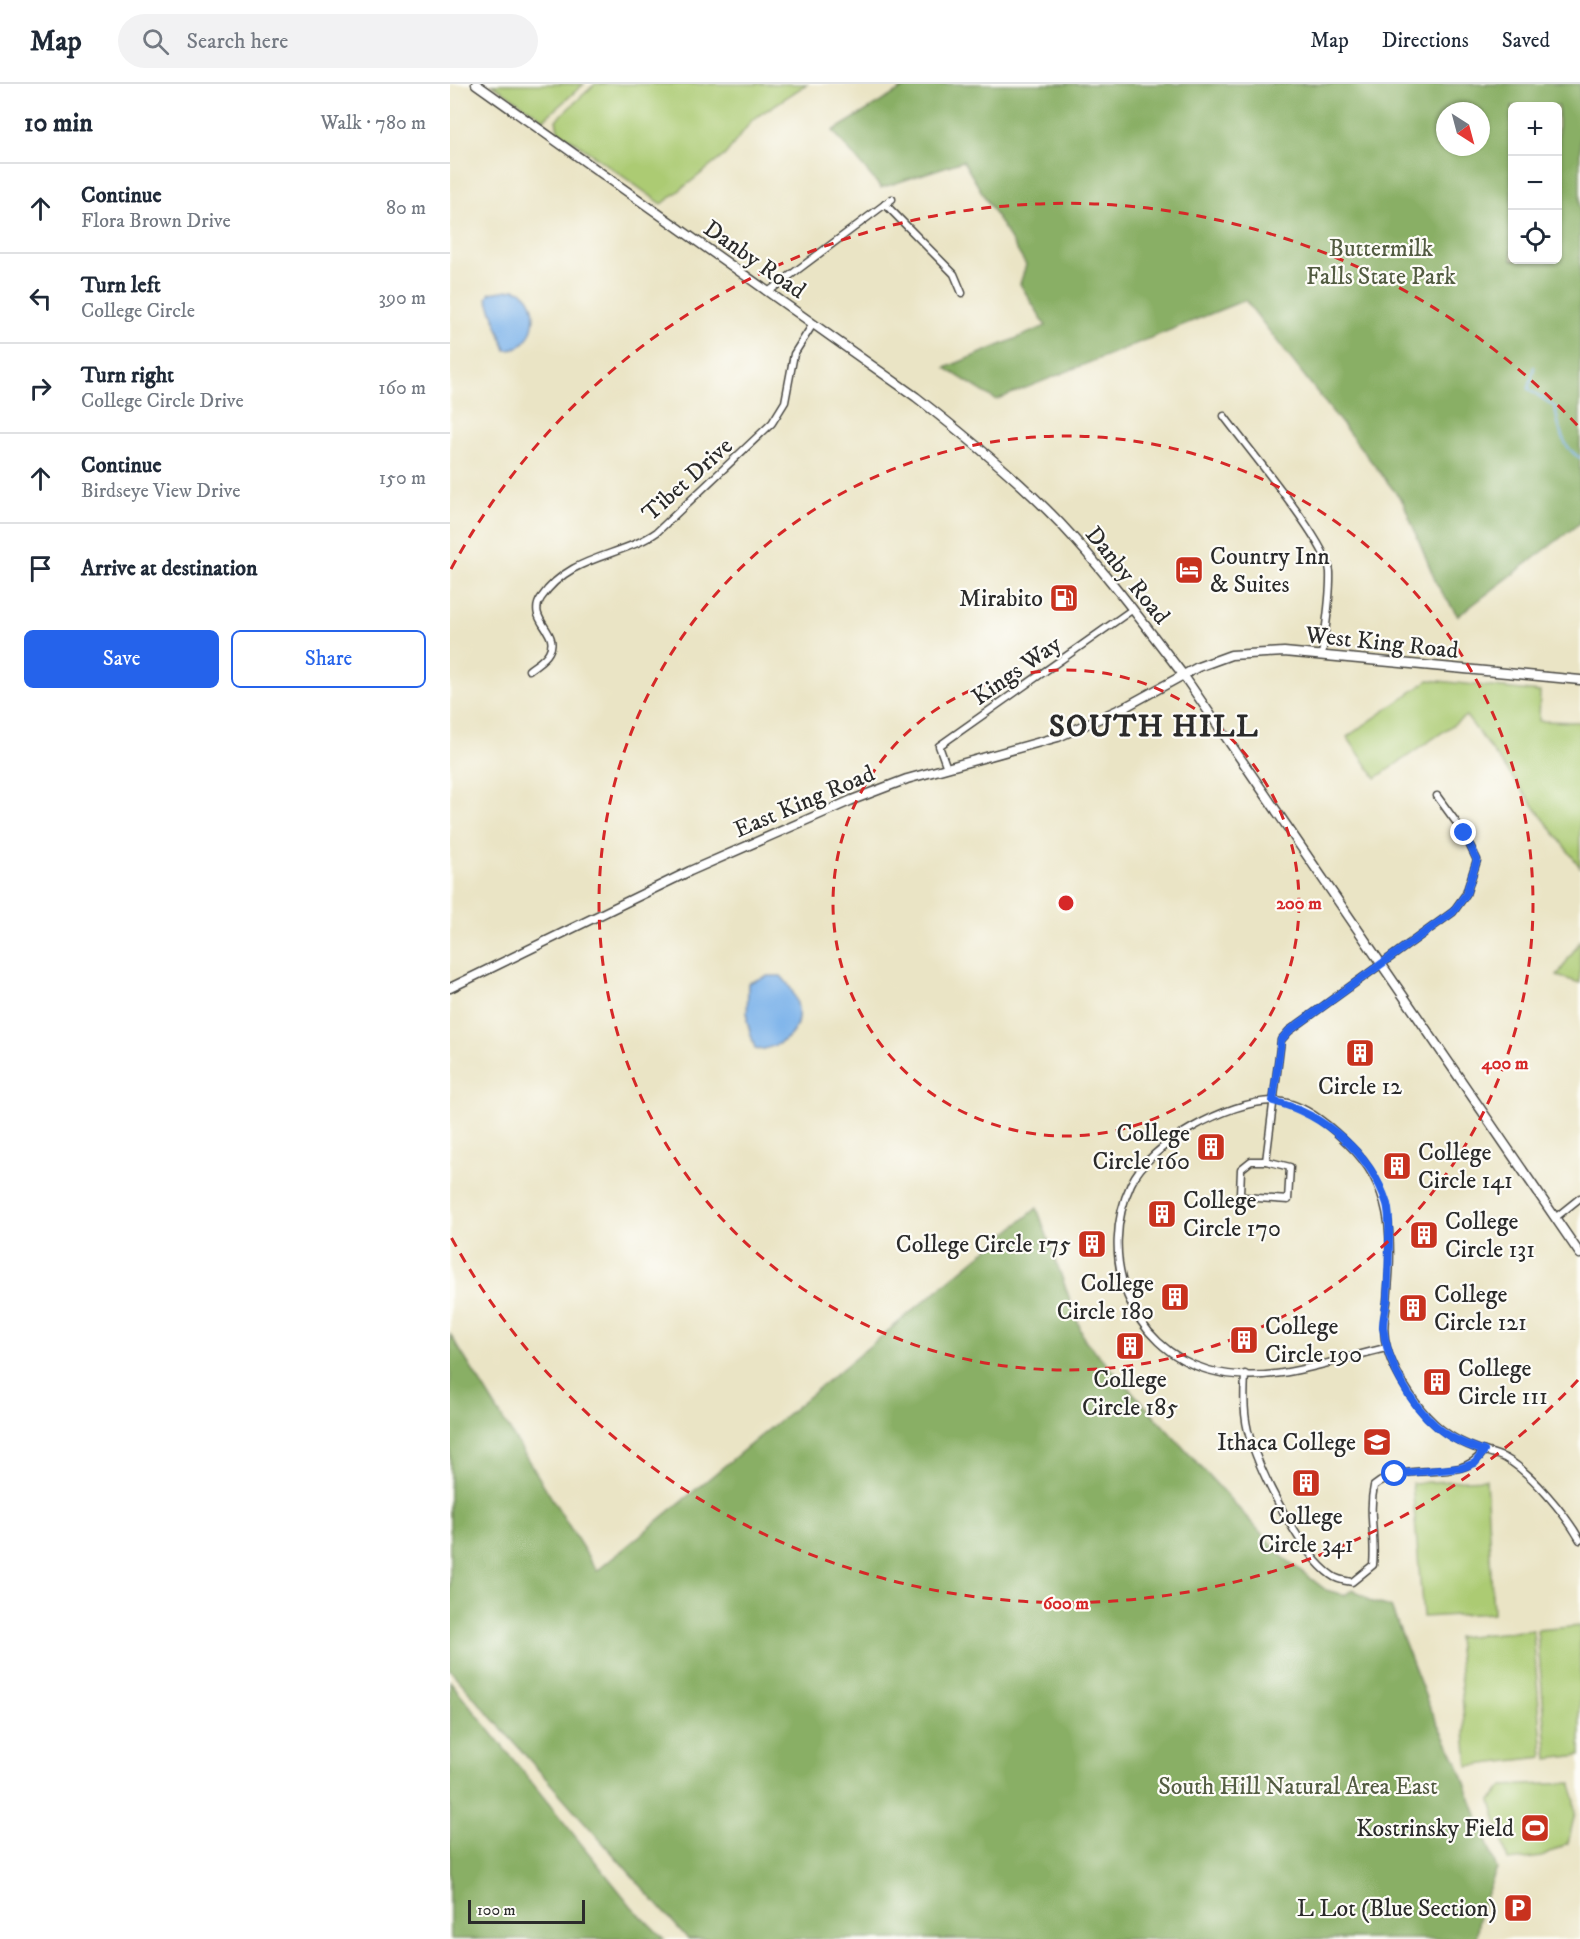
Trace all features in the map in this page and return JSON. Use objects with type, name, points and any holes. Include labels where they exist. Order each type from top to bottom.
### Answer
[{"type":"main road","name":"Danby Road","points":[[476,84],[813,324],[976,444],[1059,522],[1133,609],[1184,676],[1580,1254]]},
{"type":"main road","name":"West King Road","points":[[1184,676],[1210,662],[1243,653],[1266,651],[1580,680]]},
{"type":"main road","name":"East King Road","points":[[450,988],[690,871],[852,800],[907,779],[1058,737],[1127,706],[1184,676]]},
{"type":"street","points":[[768,292],[892,199]]},
{"type":"street","points":[[885,204],[954,274],[962,293]]},
{"type":"street","name":"Tibet Drive","points":[[528,670],[549,654],[551,648],[552,641],[536,615],[536,607],[543,594],[590,559],[643,540],[657,532],[755,441],[780,412],[788,390],[794,354],[813,324]]},
{"type":"street","points":[[1224,416],[1310,530],[1323,551],[1330,571],[1322,656]]},
{"type":"street","name":"Kings Way","points":[[947,768],[939,746],[1133,609]]},
{"type":"street","points":[[1266,1161],[1281,1040],[1289,1031],[1453,912],[1473,878],[1477,860],[1464,833],[1437,796]]},
{"type":"street","points":[[1386,1348],[1311,1369],[1277,1374],[1209,1371],[1177,1357],[1149,1335],[1131,1308],[1122,1280],[1117,1249],[1120,1217],[1131,1182],[1157,1152],[1190,1127],[1224,1112],[1273,1101],[1295,1106],[1319,1118],[1358,1154],[1379,1187],[1387,1206],[1389,1240],[1383,1324],[1386,1348],[1394,1369],[1435,1426],[1459,1442],[1504,1457],[1518,1466],[1564,1517],[1580,1540]]},
{"type":"street","points":[[1251,1161],[1266,1161],[1290,1167],[1288,1200],[1244,1197],[1240,1194],[1241,1169],[1251,1161]]},
{"type":"street","points":[[1555,1218],[1580,1197]]},
{"type":"street","points":[[1245,1374],[1245,1418],[1250,1438],[1270,1485],[1308,1554],[1332,1577],[1343,1581],[1352,1582],[1373,1565],[1375,1551],[1370,1513],[1374,1486],[1384,1477],[1397,1473],[1461,1468],[1475,1463],[1484,1451]]},
{"type":"green space","points":[[492,84],[584,84],[544,119]]},
{"type":"green space","points":[[595,84],[807,84],[753,119],[725,155],[662,204],[558,130],[556,120]]},
{"type":"green space","name":"Buttermilk Falls State Park","points":[[910,84],[1580,84],[1580,523],[1458,616],[1437,585],[1403,502],[1245,300],[996,400],[945,368],[1046,326],[1020,284],[1026,265],[963,161],[881,188],[833,131]]},
{"type":"green space","points":[[1429,680],[1540,692],[1539,721],[1580,722],[1580,867],[1466,716],[1376,778],[1347,737]]},
{"type":"green space","points":[[1580,941],[1580,983],[1557,976]]},
{"type":"green space","name":"South Hill Natural Area East","points":[[1037,1208],[1084,1339],[1283,1557],[1326,1590],[1345,1595],[1353,1589],[1372,1602],[1391,1607],[1428,1703],[1458,1764],[1497,1869],[1480,1910],[1476,1939],[688,1939],[450,1670],[450,1334],[597,1571]]},
{"type":"green space","points":[[1486,1479],[1493,1613],[1423,1617],[1412,1483]]},
{"type":"green space","points":[[1580,1626],[1580,1755],[1548,1759],[1537,1630]]},
{"type":"green space","points":[[1533,1630],[1543,1757],[1468,1766],[1457,1637]]},
{"type":"green space","points":[[450,1681],[632,1907],[664,1939],[450,1939]]},
{"type":"green space","name":"Kostrinsky Field","points":[[1572,1783],[1575,1813],[1568,1843],[1542,1857],[1508,1861],[1491,1801],[1503,1786]]},
{"type":"water","points":[[515,289],[531,302],[534,312],[533,322],[525,342],[517,348],[506,350],[487,298],[490,293]]},
{"type":"water","points":[[768,976],[781,976],[788,984],[797,1003],[797,1021],[788,1038],[766,1048],[755,1049],[747,1021],[748,983]]},
{"type":"waterway","points":[[1534,367],[1529,389],[1555,407],[1565,442],[1580,458]]},
{"type":"place","name":"Country Inn & Suites","points":[[1189,570]]},
{"type":"place","name":"Mirabito","points":[[1064,598]]},
{"type":"place","name":"Circle 12","points":[[1360,1053]]},
{"type":"place","name":"College Circle 160","points":[[1211,1147]]},
{"type":"place","name":"College Circle 141","points":[[1397,1166]]},
{"type":"place","name":"College Circle 170","points":[[1162,1214]]},
{"type":"place","name":"College Circle 131","points":[[1424,1235]]},
{"type":"place","name":"College Circle 175","points":[[1092,1244]]},
{"type":"place","name":"College Circle 180","points":[[1175,1297]]},
{"type":"place","name":"College Circle 121","points":[[1413,1308]]},
{"type":"place","name":"College Circle 190","points":[[1244,1340]]},
{"type":"place","name":"College Circle 185","points":[[1130,1346]]},
{"type":"place","name":"College Circle 111","points":[[1437,1382]]},
{"type":"place","name":"Ithaca College","points":[[1377,1442]]},
{"type":"place","name":"College Circle 341","points":[[1306,1483]]},
{"type":"place","name":"Kostrinsky Field","points":[[1535,1828]]},
{"type":"place","name":"L Lot (Blue Section)","points":[[1518,1908]]},
{"type":"district","name":"SOUTH HILL","points":[[1154,726]]},
{"type":"route","points":[[1395,1474],[1461,1468],[1475,1463],[1484,1451],[1459,1442],[1435,1426],[1419,1407],[1394,1369],[1386,1348],[1383,1324],[1389,1272],[1387,1206],[1375,1178],[1358,1154],[1319,1118],[1295,1106],[1273,1101],[1281,1040],[1289,1031],[1453,912],[1466,894],[1477,860],[1464,833]]}]
